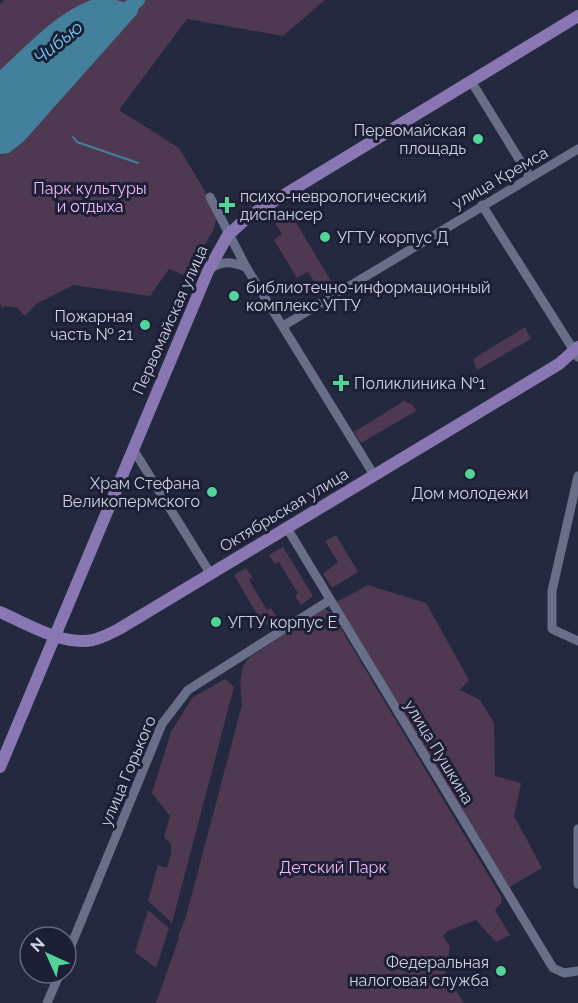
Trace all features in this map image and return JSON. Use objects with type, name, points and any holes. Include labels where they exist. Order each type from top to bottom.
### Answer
[{"type":"main road","name":"Первомайская улица","points":[[0,767],[207,271],[228,235],[248,217],[578,16]]},
{"type":"main road","name":"Октябрьская улица","points":[[0,612],[55,636],[81,642],[96,640],[119,629],[577,352]]},
{"type":"street","points":[[471,81],[530,177]]},
{"type":"street","name":"улица Кремса","points":[[283,326],[578,149]]},
{"type":"street","points":[[210,197],[246,267],[374,475]]},
{"type":"street","points":[[482,205],[577,352]]},
{"type":"street","points":[[207,271],[218,263],[230,261],[246,267]]},
{"type":"street","points":[[133,448],[210,573]]},
{"type":"street","points":[[578,476],[552,591],[552,629],[578,641]]},
{"type":"street","name":"улица Пушкина","points":[[287,528],[553,968],[564,973],[578,971]]},
{"type":"street","name":"улица Горького","points":[[78,929],[162,724],[188,690],[330,600]]},
{"type":"street","points":[[578,829],[578,884]]},
{"type":"street","points":[[47,1003],[55,985]]},
{"type":"green space","name":"Парк культуры и отдыха","points":[[4,0],[325,0],[283,36],[187,19],[119,110],[179,148],[206,193],[216,219],[214,229],[186,276],[169,269],[150,296],[73,285],[36,304],[25,316],[17,308],[5,306],[3,308],[0,304],[0,4]]},
{"type":"green space","points":[[289,211],[331,281],[319,289],[308,272],[297,278],[274,240],[282,234],[273,220]]},
{"type":"green space","points":[[525,327],[531,339],[477,370],[473,359]]},
{"type":"green space","points":[[404,401],[413,405],[416,411],[361,443],[354,432]]},
{"type":"green space","points":[[336,535],[358,572],[332,588],[323,574],[338,562],[325,541]]},
{"type":"green space","points":[[283,547],[313,596],[301,605],[295,596],[298,593],[279,562],[275,564],[269,555]]},
{"type":"green space","points":[[246,568],[252,577],[249,580],[267,610],[271,608],[277,618],[264,626],[234,575]]},
{"type":"green space","points":[[368,585],[426,603],[469,680],[460,690],[480,700],[494,723],[495,776],[521,783],[514,816],[542,868],[508,888],[336,602]]},
{"type":"green space","name":"Детский Парк","points":[[324,609],[334,617],[501,896],[502,902],[495,910],[510,935],[496,942],[476,920],[448,931],[443,936],[450,947],[445,974],[464,1003],[156,1003],[185,920],[242,705],[241,673],[243,667],[250,657]]},
{"type":"green space","points":[[225,679],[234,687],[172,923],[148,901],[158,865],[167,868],[171,854],[171,844],[164,837],[170,816],[152,793],[171,732],[192,698]]},
{"type":"green space","points":[[148,910],[169,928],[156,968],[135,952]]},
{"type":"water","points":[[91,0],[116,0],[127,3],[130,0],[139,7],[137,14],[24,141],[9,153],[0,154],[0,70],[54,21]]},
{"type":"waterway","name":"Чибью","points":[[121,14],[138,0]]},
{"type":"waterway","points":[[73,137],[77,142],[138,163]]},
{"type":"place","name":"Первомайская площадь","points":[[478,139]]},
{"type":"place","name":"психо-неврологический диспансер","points":[[227,205]]},
{"type":"place","name":"УГТУ корпус Д","points":[[325,237]]},
{"type":"place","name":"библиотечно-информационный комплекс УГТУ","points":[[234,296]]},
{"type":"place","name":"Пожарная часть № 21","points":[[145,325]]},
{"type":"place","name":"Поликлиника №1","points":[[341,383]]},
{"type":"place","name":"Дом молодежи","points":[[470,474]]},
{"type":"place","name":"Храм Стефана Великопермского","points":[[212,492]]},
{"type":"place","name":"УГТУ корпус Е","points":[[216,622]]},
{"type":"place","name":"Федеральная налоговая служба","points":[[501,971]]}]
